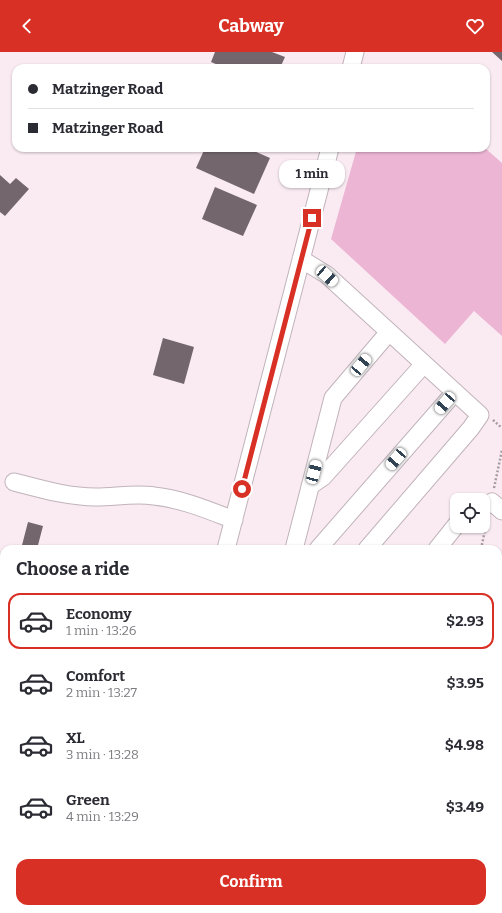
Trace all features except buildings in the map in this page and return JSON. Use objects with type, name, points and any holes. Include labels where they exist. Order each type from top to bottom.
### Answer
[{"type":"street","points":[[352,64],[355,52]]},
{"type":"street","points":[[227,545],[329,152]]},
{"type":"street","points":[[302,260],[327,276],[480,415],[471,428],[370,545]]},
{"type":"street","points":[[295,545],[333,398],[389,332]]},
{"type":"street","points":[[310,486],[323,477],[424,364]]},
{"type":"street","points":[[321,545],[455,392]]},
{"type":"street","points":[[14,482],[73,496],[155,496],[194,505],[234,520]]},
{"type":"street","points":[[490,503],[492,502],[502,511]]},
{"type":"street","points":[[440,545],[450,533]]},
{"type":"shaded area","points":[[356,152],[490,152],[502,163],[502,336],[474,311],[445,344],[331,239]]},
{"type":"route","points":[[242,489],[312,218]]}]
